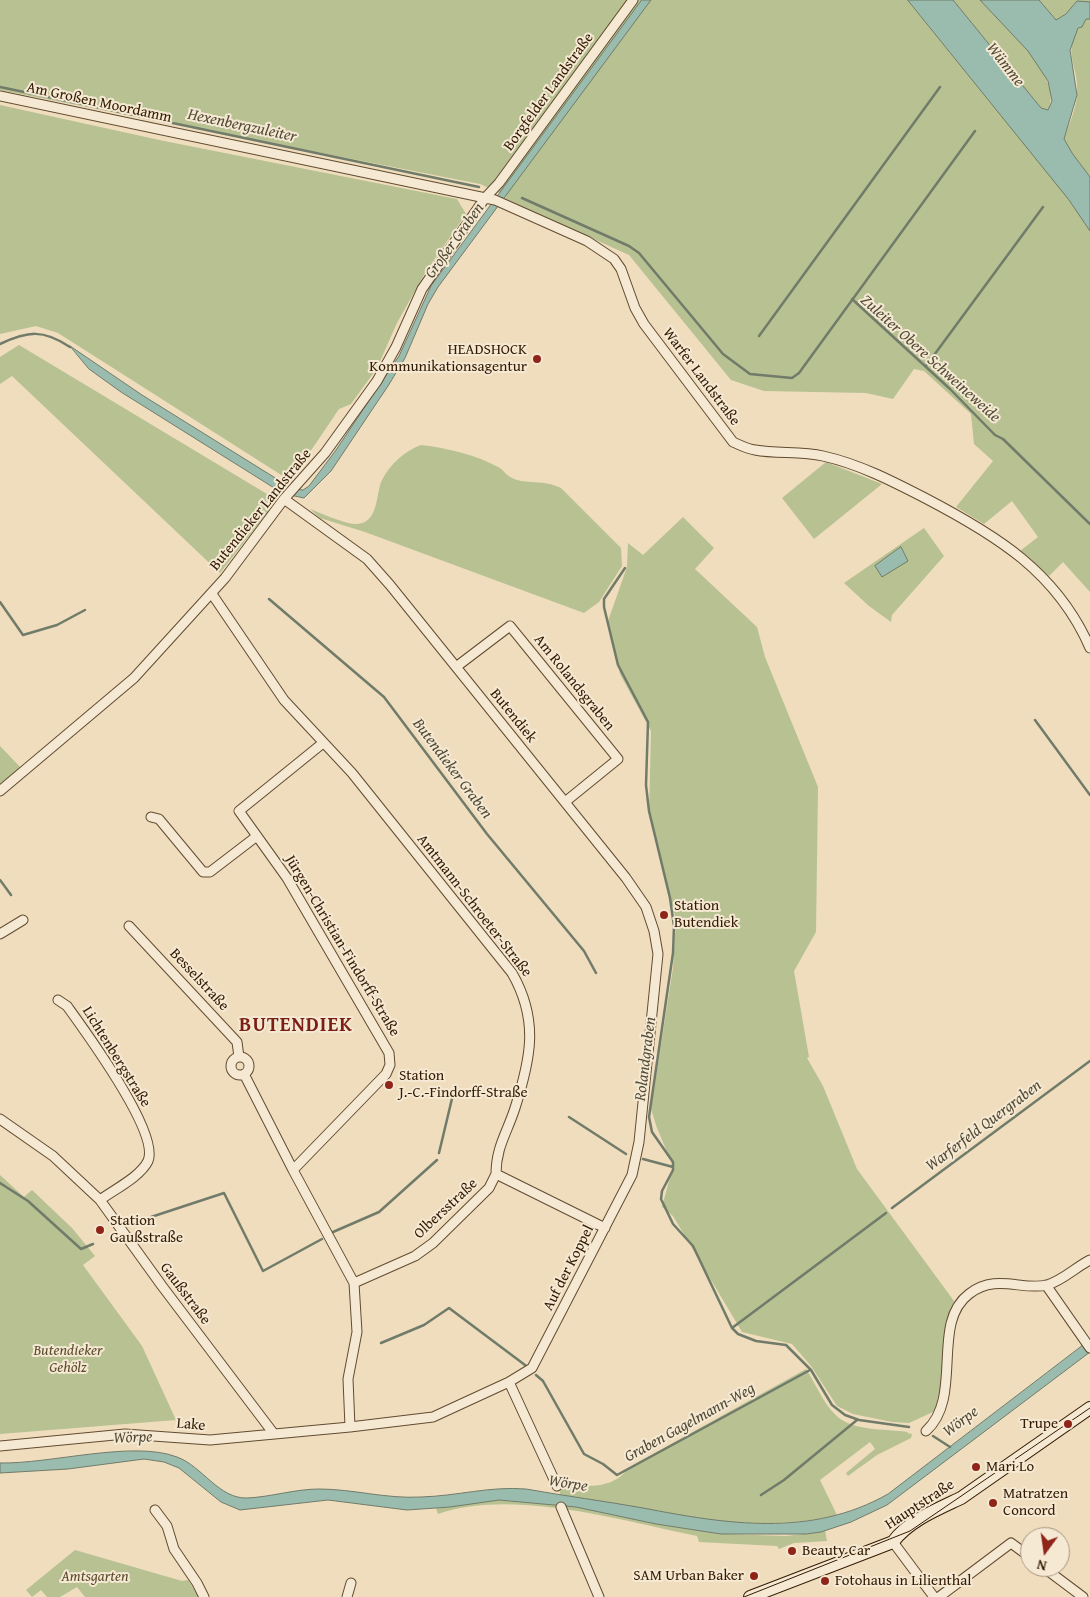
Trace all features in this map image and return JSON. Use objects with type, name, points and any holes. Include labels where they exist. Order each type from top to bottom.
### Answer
[{"type":"street","name":"Borgfelder Landstraße","points":[[485,198],[499,183],[634,0]]},
{"type":"street","name":"Am Großen Moordamm","points":[[0,96],[485,198]]},
{"type":"street","name":"Warfer Landstraße","points":[[485,198],[499,201],[587,241],[614,260],[625,277],[635,308],[644,324],[733,442],[753,450],[822,456],[860,467],[976,524],[1030,563],[1061,598],[1080,625],[1090,648]]},
{"type":"street","name":"Butendieker Landstraße","points":[[0,791],[134,678],[212,594],[284,499],[325,453],[377,381],[396,347],[422,289],[485,198]]},
{"type":"street","name":"Butendiek","points":[[284,499],[367,559],[626,878],[646,907],[654,931],[658,954],[656,990]]},
{"type":"street","name":"Amtmann-Schroeter-Straße","points":[[212,594],[284,700],[352,773],[506,965],[524,994],[531,1024],[529,1050],[514,1109],[496,1156],[496,1174]]},
{"type":"street","name":"Am Rolandsgraben","points":[[456,667],[510,626],[618,759],[565,802]]},
{"type":"street","name":"Jürgen-Christian-Findorff-Straße","points":[[293,1170],[386,1074],[390,1065],[389,1053],[306,910],[239,811],[323,743]]},
{"type":"street","points":[[151,817],[159,819],[203,872],[210,872],[257,836]]},
{"type":"street","points":[[0,934],[23,920]]},
{"type":"street","name":"Besselstraße","points":[[129,926],[237,1042],[239,1057],[245,1058],[249,1064],[249,1069],[244,1074],[293,1170]]},
{"type":"street","name":"Auf der Koppel","points":[[350,1427],[433,1416],[509,1382],[532,1368],[632,1175],[637,1158],[656,990]]},
{"type":"street","name":"Lichtenbergstraße","points":[[58,1000],[67,1006],[106,1061],[135,1113],[150,1148],[148,1160],[141,1170],[100,1200]]},
{"type":"street","name":"Gaußstraße","points":[[0,1119],[53,1156],[100,1200],[162,1286],[274,1434]]},
{"type":"street","points":[[293,1170],[354,1283],[357,1332],[348,1379],[350,1427]]},
{"type":"street","points":[[496,1174],[605,1228]]},
{"type":"street","name":"Olbersstraße","points":[[354,1283],[415,1256],[432,1243],[489,1188],[496,1174]]},
{"type":"street","points":[[926,1431],[938,1416],[948,1371],[952,1318],[958,1304],[970,1293],[993,1284],[1046,1285],[1090,1260]]},
{"type":"street","points":[[1046,1285],[1088,1346]]},
{"type":"street","points":[[509,1382],[557,1486]]},
{"type":"street","name":"Hauptstraße","points":[[750,1597],[893,1542],[903,1531],[940,1507],[961,1498],[1090,1408]]},
{"type":"street","name":"Lake","points":[[0,1446],[125,1434],[210,1440],[350,1427]]},
{"type":"street","points":[[561,1507],[599,1597]]},
{"type":"street","points":[[155,1510],[167,1526],[174,1549],[204,1597]]},
{"type":"street","points":[[893,1542],[934,1597]]},
{"type":"street","points":[[939,1597],[1011,1543],[1020,1550]]},
{"type":"street","points":[[1056,1577],[1083,1597]]},
{"type":"street","points":[[347,1597],[350,1583]]},
{"type":"green space","points":[[0,0],[908,0],[1070,200],[1090,231],[1090,592],[1063,562],[1049,576],[1020,551],[1038,537],[1012,501],[984,524],[956,507],[993,461],[974,444],[971,414],[924,371],[914,369],[893,399],[866,393],[764,391],[731,380],[629,255],[505,199],[506,196],[480,184],[0,90]]},
{"type":"green space","points":[[953,0],[980,0],[1029,51],[1048,82],[1051,97],[1048,110],[1041,108]]},
{"type":"green space","points":[[1039,0],[1090,0],[1090,2],[1077,1],[1066,14],[1056,20]]},
{"type":"green space","points":[[1086,19],[1090,19],[1090,177],[1064,139],[1077,97],[1076,75],[1071,49],[1077,30]]},
{"type":"green space","points":[[0,105],[164,141],[457,199],[466,214],[425,273],[397,323],[377,368],[351,404],[339,409],[312,449],[286,478],[58,333],[36,326],[0,334]]},
{"type":"green space","points":[[19,345],[277,500],[220,573],[12,376],[0,384],[0,357]]},
{"type":"green space","points":[[421,445],[451,450],[482,459],[500,468],[517,480],[554,485],[561,488],[621,548],[622,566],[599,602],[584,613],[365,532],[320,518],[310,509],[354,524],[368,520],[375,508],[382,480],[389,469],[404,454]]},
{"type":"green space","points":[[826,462],[882,484],[814,539],[782,498]]},
{"type":"green space","points":[[683,517],[714,548],[695,569],[757,627],[765,657],[818,787],[816,932],[794,971],[809,1057],[807,1058],[823,1086],[857,1169],[954,1301],[948,1320],[942,1381],[935,1411],[909,1423],[892,1422],[853,1414],[837,1406],[811,1366],[792,1344],[742,1332],[673,1216],[662,1207],[673,1166],[651,1109],[673,968],[676,920],[649,814],[651,731],[620,674],[608,621],[627,567],[628,543],[643,555]]},
{"type":"green space","points":[[924,528],[944,556],[892,615],[891,622],[869,606],[844,583]]},
{"type":"green space","points":[[0,746],[21,768],[0,786]]},
{"type":"green space","name":"Butendieker Gehölz","points":[[0,1175],[24,1197],[32,1190],[72,1228],[95,1256],[83,1265],[142,1346],[176,1420],[0,1434]]},
{"type":"green space","points":[[806,1369],[826,1403],[836,1416],[842,1420],[865,1428],[912,1434],[911,1438],[877,1455],[848,1476],[846,1473],[875,1449],[870,1442],[820,1480],[837,1515],[803,1521],[733,1522],[664,1514],[560,1495],[559,1484],[587,1486],[606,1484],[614,1480],[628,1468]]},
{"type":"green space","points":[[499,1500],[576,1507],[656,1524],[721,1534],[786,1536],[825,1530],[827,1541],[794,1543],[779,1549],[777,1546],[699,1542],[697,1536],[568,1510],[500,1504],[468,1507],[438,1514],[436,1508]]},
{"type":"green space","name":"Amtsgarten","points":[[75,1550],[182,1581],[188,1580],[199,1597],[85,1597],[77,1587],[60,1597],[47,1597],[41,1590],[32,1597],[26,1590]]},
{"type":"water","points":[[642,0],[651,0],[438,287],[428,304],[405,358],[331,471],[304,498],[290,495],[296,489],[303,490],[309,486],[336,450],[399,356],[431,286]]},
{"type":"water","name":"Wümme","points":[[908,0],[953,0],[1041,108],[1048,110],[1052,101],[1048,81],[1028,51],[980,0],[1039,0],[1056,20],[1066,14],[1077,1],[1090,2],[1090,19],[1086,19],[1082,27],[1078,28],[1070,50],[1077,95],[1064,139],[1090,177],[1090,231],[1069,200]]},
{"type":"water","points":[[70,346],[142,395],[285,484],[279,491],[121,392],[89,369]]},
{"type":"water","points":[[901,547],[908,561],[882,577],[875,566]]},
{"type":"water","points":[[1090,1340],[1090,1352],[887,1505],[851,1522],[821,1532],[806,1534],[721,1534],[656,1524],[576,1507],[499,1500],[450,1507],[407,1510],[328,1500],[240,1510],[221,1502],[179,1468],[164,1462],[144,1459],[68,1469],[0,1473],[0,1463],[115,1452],[159,1452],[186,1461],[219,1488],[237,1497],[247,1498],[319,1489],[408,1497],[513,1488],[628,1505],[705,1519],[768,1524],[799,1522],[829,1517],[859,1508],[888,1494]]},
{"type":"waterway","name":"Hexenbergzuleiter","points":[[0,87],[479,187]]},
{"type":"waterway","points":[[759,336],[940,87]]},
{"type":"waterway","name":"Zuleiter Obere Schweineweide","points":[[522,198],[629,246],[639,253],[723,354],[750,374],[792,378],[799,373],[975,131]]},
{"type":"waterway","points":[[926,366],[1043,207]]},
{"type":"waterway","name":"Zuleiter Obere Schweineweide","points":[[852,299],[950,389],[995,435],[1003,439],[1090,524]]},
{"type":"waterway","name":"Großer Graben","points":[[0,344],[19,336],[35,334],[52,337],[70,347]]},
{"type":"waterway","name":"Rolandgraben","points":[[625,568],[604,599],[604,607],[618,665],[648,722],[646,785],[649,811],[670,898],[674,926],[673,953],[649,1117],[652,1132],[673,1162],[673,1170],[662,1191],[661,1199],[673,1224],[693,1246],[732,1328],[738,1334],[756,1341],[786,1345],[811,1370],[832,1405],[845,1415],[859,1420],[909,1427]]},
{"type":"waterway","name":"Butendieker Graben","points":[[269,599],[384,697],[487,834],[584,951],[596,973]]},
{"type":"waterway","points":[[0,602],[23,635],[57,625],[85,610]]},
{"type":"waterway","name":"Warferfeld Quergraben","points":[[1035,720],[1090,795]]},
{"type":"waterway","points":[[0,880],[11,895]]},
{"type":"waterway","name":"Warferfeld Quergraben","points":[[892,1208],[1090,1061]]},
{"type":"waterway","points":[[439,1153],[455,1086]]},
{"type":"waterway","points":[[569,1117],[626,1154]]},
{"type":"waterway","points":[[643,1159],[673,1167]]},
{"type":"waterway","points":[[333,1232],[379,1212],[437,1160]]},
{"type":"waterway","points":[[0,1183],[28,1201],[81,1249],[93,1244]]},
{"type":"waterway","points":[[151,1217],[224,1193],[263,1271],[322,1239]]},
{"type":"waterway","name":"Warferfeld Quergraben","points":[[732,1328],[886,1213]]},
{"type":"waterway","name":"Graben Gagelmann-Weg","points":[[381,1343],[424,1325],[449,1308],[525,1365]]},
{"type":"waterway","name":"Graben Gagelmann-Weg","points":[[536,1375],[543,1381],[584,1454],[603,1464],[617,1475],[810,1370]]},
{"type":"waterway","points":[[761,1495],[784,1480],[857,1420]]},
{"type":"waterway","name":"Rolandgraben","points":[[933,1436],[950,1447]]},
{"type":"tram line","points":[[744,1597],[910,1531],[1090,1408]]},
{"type":"place","name":"HEADSHOCK Kommunikationsagentur","points":[[537,359]]},
{"type":"place","name":"Station Butendiek","points":[[664,915]]},
{"type":"place","name":"Station J.-C.-Findorff-Straße","points":[[389,1085]]},
{"type":"place","name":"Station Gaußstraße","points":[[100,1230]]},
{"type":"place","name":"Trupe","points":[[1068,1424]]},
{"type":"place","name":"Mari Lo","points":[[976,1467]]},
{"type":"place","name":"Matratzen Concord","points":[[993,1503]]},
{"type":"place","name":"Beauty Car","points":[[792,1551]]},
{"type":"place","name":"SAM Urban Baker","points":[[754,1576]]},
{"type":"place","name":"Fotohaus in Lilienthal","points":[[825,1581]]},
{"type":"district","name":"BUTENDIEK","points":[[296,1026]]},
{"type":"water label","name":"Wörpe","points":[[961,1422]]},
{"type":"water label","name":"Wörpe","points":[[133,1438]]},
{"type":"water label","name":"Wörpe","points":[[568,1484]]}]
